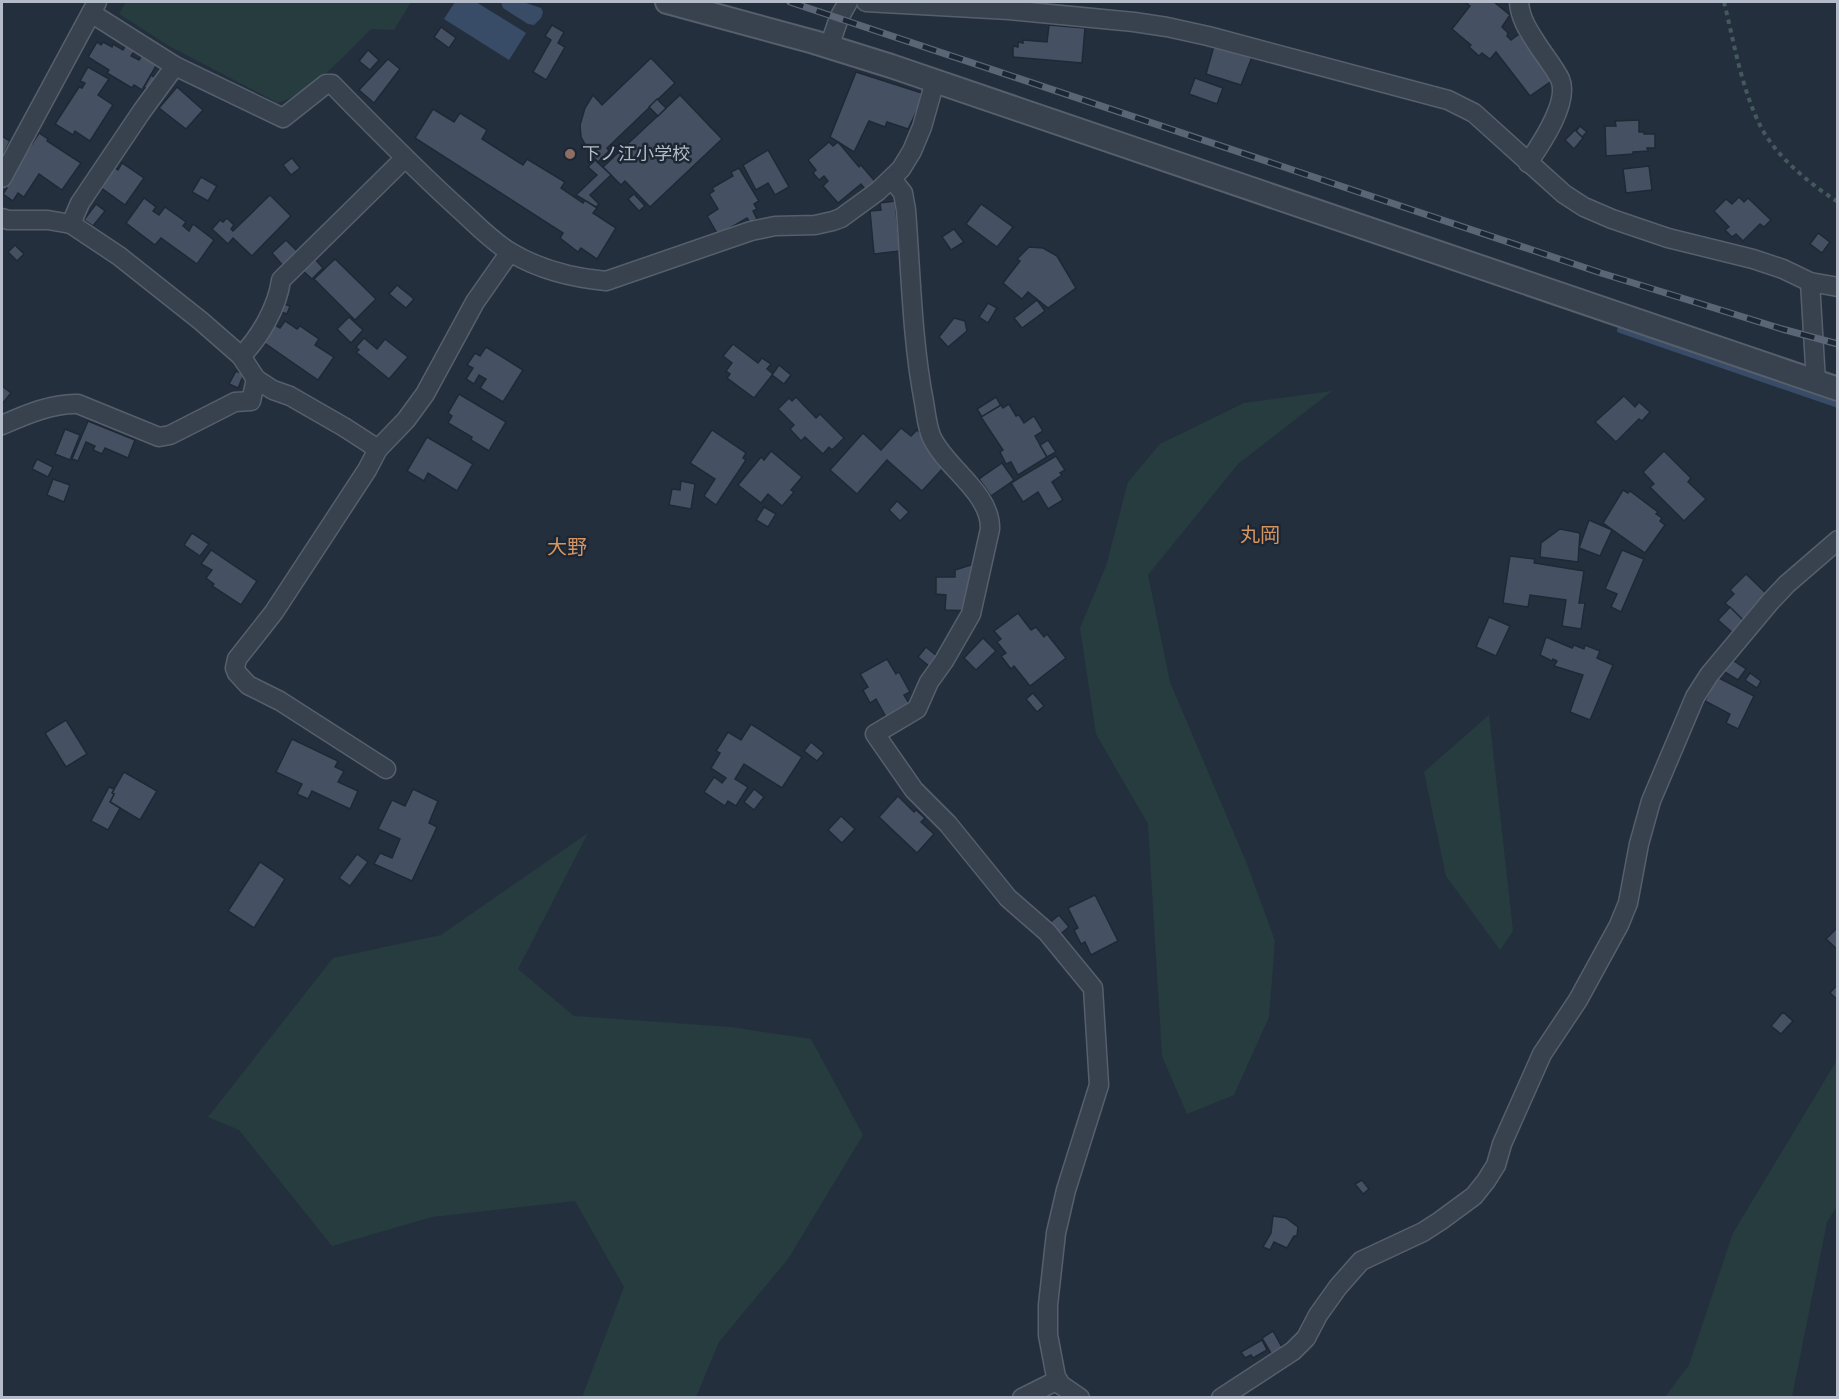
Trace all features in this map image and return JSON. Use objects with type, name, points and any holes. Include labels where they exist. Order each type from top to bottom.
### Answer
[{"type":"street","points":[[668,2],[829,47],[935,81],[1827,385],[1810,282]]},
{"type":"street","points":[[829,47],[839,18],[848,2]]},
{"type":"street","points":[[866,2],[1009,10],[1134,22],[1208,36],[1460,105],[1474,113],[1564,194],[1584,207],[1668,238],[1753,259],[1783,269],[1810,282],[1838,287]]},
{"type":"street","points":[[1519,2],[1524,24],[1560,80],[1563,97],[1552,126],[1528,163]]},
{"type":"street","points":[[2,178],[94,7],[175,66],[283,118],[326,84],[332,84],[405,159],[490,237],[510,252],[544,267],[583,279],[606,281],[762,228],[815,225],[833,221],[859,205],[901,169],[915,145],[935,81]]},
{"type":"street","points":[[71,224],[80,203],[175,66]]},
{"type":"street","points":[[241,356],[255,343],[280,292],[281,280],[405,159]]},
{"type":"street","points":[[892,179],[903,193],[906,210],[918,372],[931,437],[951,466],[983,503],[990,521],[990,529],[971,614],[966,625],[929,682],[917,709],[875,734],[914,790],[948,824],[1008,898],[1047,932],[1093,988],[1099,1085],[1066,1190],[1056,1233],[1048,1305],[1048,1335],[1056,1377],[1080,1398]]},
{"type":"street","points":[[2,218],[48,220],[71,224],[119,256],[201,321],[241,356],[256,379],[273,390],[290,396],[378,449]]},
{"type":"street","points":[[386,769],[280,701],[248,685],[237,673],[235,668],[237,659],[274,612],[367,470],[378,449],[406,420],[425,394],[475,302],[510,252]]},
{"type":"street","points":[[2,425],[33,412],[78,404],[159,437],[170,435],[236,402],[251,401],[256,379]]},
{"type":"street","points":[[1221,1398],[1306,1338],[1338,1287],[1361,1261],[1440,1221],[1474,1196],[1486,1181],[1496,1165],[1502,1144],[1542,1054],[1578,1000],[1624,914],[1651,801],[1695,697],[1709,675],[1770,602],[1787,584],[1838,540]]},
{"type":"street","points":[[1022,1398],[1058,1380]]},
{"type":"path","points":[[1724,2],[1739,64],[1753,110],[1762,130],[1788,161],[1824,194],[1838,202]]},
{"type":"green space","points":[[126,2],[411,2],[394,30],[371,29],[315,82],[303,91],[278,103],[169,46],[119,14]]},
{"type":"green space","points":[[1332,391],[1238,464],[1148,575],[1170,682],[1247,864],[1275,941],[1269,1017],[1234,1095],[1187,1114],[1162,1056],[1148,824],[1096,734],[1080,628],[1106,566],[1128,482],[1160,444],[1244,403]]},
{"type":"green space","points":[[1489,715],[1513,931],[1500,950],[1446,876],[1424,772]]},
{"type":"green space","points":[[588,833],[518,969],[574,1016],[731,1027],[811,1039],[863,1135],[788,1259],[719,1342],[696,1397],[582,1397],[624,1287],[575,1201],[432,1217],[332,1246],[239,1130],[208,1117],[333,958],[441,935]]},
{"type":"green space","points":[[1837,1060],[1837,1206],[1827,1222],[1792,1397],[1665,1397],[1689,1365],[1733,1233]]},
{"type":"water","points":[[455,2],[476,2],[526,33],[509,60],[444,19]]},
{"type":"water","points":[[501,2],[523,2],[541,8],[543,12],[534,25],[528,24],[503,8]]},
{"type":"building","points":[[1469,2],[1494,2],[1510,15],[1502,27],[1508,33],[1507,36],[1511,40],[1519,34],[1553,80],[1530,96],[1496,52],[1490,59],[1482,53],[1479,56],[1469,47],[1471,45],[1452,29],[1470,6],[1467,4]]},
{"type":"building","points":[[552,25],[564,32],[558,43],[565,47],[546,80],[533,72],[551,40],[545,36]]},
{"type":"building","points":[[1049,25],[1085,28],[1082,63],[1013,57],[1013,46],[1018,47],[1018,42],[1023,43],[1023,40],[1047,42]]},
{"type":"building","points":[[441,27],[456,38],[449,48],[434,37]]},
{"type":"building","points":[[97,42],[101,45],[103,42],[112,47],[113,44],[123,50],[127,43],[136,49],[131,56],[139,60],[142,55],[157,64],[142,90],[134,85],[132,88],[107,73],[109,70],[88,57]]},
{"type":"building","points":[[1214,46],[1252,57],[1241,85],[1206,74]]},
{"type":"building","points":[[368,50],[379,60],[370,70],[359,61]]},
{"type":"building","points":[[651,58],[675,83],[607,148],[609,151],[598,162],[581,137],[580,125],[585,108],[593,95],[602,105]]},
{"type":"building","points":[[388,59],[400,69],[374,103],[359,90]]},
{"type":"building","points":[[88,67],[109,79],[98,95],[113,105],[90,141],[75,131],[73,135],[55,124],[79,87],[82,88],[85,83],[80,81]]},
{"type":"building","points":[[856,72],[925,94],[908,129],[887,122],[885,127],[869,121],[854,152],[830,137]]},
{"type":"building","points":[[151,75],[159,80],[151,92],[144,87]]},
{"type":"building","points":[[1195,78],[1223,88],[1217,104],[1189,94]]},
{"type":"building","points":[[177,87],[203,110],[186,129],[159,108]]},
{"type":"building","points":[[680,95],[722,139],[650,207],[625,181],[621,185],[603,167]]},
{"type":"building","points":[[657,99],[666,108],[658,116],[649,107]]},
{"type":"building","points":[[433,109],[454,122],[460,113],[487,130],[482,139],[523,165],[527,159],[565,182],[561,188],[583,203],[585,200],[597,208],[593,213],[616,228],[597,259],[581,248],[578,252],[560,238],[563,233],[415,138]]},
{"type":"building","points":[[1639,120],[1639,132],[1655,134],[1655,148],[1647,148],[1648,151],[1633,152],[1633,154],[1606,156],[1605,126],[1616,126],[1615,121]]},
{"type":"building","points":[[1580,126],[1587,132],[1582,137],[1576,131]]},
{"type":"building","points":[[1575,130],[1583,138],[1574,149],[1565,140]]},
{"type":"building","points":[[39,133],[48,139],[47,141],[81,163],[62,190],[39,174],[24,197],[18,193],[13,201],[3,194],[7,188],[4,186]]},
{"type":"building","points":[[2,136],[10,141],[2,157]]},
{"type":"building","points":[[829,142],[833,146],[838,142],[878,185],[868,193],[861,184],[838,203],[823,186],[828,181],[824,176],[819,180],[813,173],[816,170],[808,160]]},
{"type":"building","points":[[768,150],[789,187],[775,195],[768,183],[756,190],[743,165]]},
{"type":"building","points":[[292,158],[300,168],[291,175],[283,165]]},
{"type":"building","points":[[595,160],[611,175],[590,195],[599,204],[596,207],[576,195],[597,175],[588,167]]},
{"type":"building","points":[[122,163],[144,178],[125,205],[100,187],[114,167],[118,170]]},
{"type":"building","points":[[1649,166],[1652,190],[1626,193],[1623,169]]},
{"type":"building","points":[[739,168],[759,201],[754,204],[757,209],[753,211],[757,219],[750,223],[747,218],[718,235],[707,216],[718,209],[709,194],[714,191],[712,188],[733,176],[731,172]]},
{"type":"building","points":[[201,177],[217,186],[208,201],[192,192]]},
{"type":"building","points":[[634,194],[645,206],[639,211],[628,199]]},
{"type":"building","points":[[270,195],[291,216],[252,256],[233,238],[228,244],[212,229],[220,220],[223,222],[227,218],[234,225],[231,229],[233,231]]},
{"type":"building","points":[[1739,197],[1744,202],[1748,198],[1771,220],[1764,227],[1760,224],[1743,241],[1736,234],[1732,237],[1725,230],[1729,227],[1714,211],[1726,199],[1732,204]]},
{"type":"building","points":[[144,198],[156,207],[153,211],[159,215],[165,207],[186,222],[183,226],[189,231],[193,224],[214,240],[197,264],[161,238],[155,245],[126,223]]},
{"type":"building","points":[[895,201],[900,251],[874,254],[870,211],[881,210],[880,203]]},
{"type":"building","points":[[96,204],[105,211],[93,226],[84,220]]},
{"type":"building","points":[[981,204],[1013,227],[997,247],[966,224]]},
{"type":"building","points":[[954,229],[964,242],[951,250],[942,237]]},
{"type":"building","points":[[1818,233],[1830,242],[1822,253],[1810,244]]},
{"type":"building","points":[[286,240],[300,254],[285,268],[272,253]]},
{"type":"building","points":[[15,245],[24,254],[17,261],[8,252]]},
{"type":"building","points":[[1029,247],[1043,248],[1057,256],[1076,288],[1048,308],[1028,292],[1022,299],[1003,283],[1020,261],[1017,259]]},
{"type":"building","points":[[314,258],[323,268],[312,279],[302,270]]},
{"type":"building","points":[[335,259],[376,299],[355,320],[314,279]]},
{"type":"building","points":[[397,285],[414,299],[406,308],[389,294]]},
{"type":"building","points":[[1037,300],[1045,311],[1022,328],[1014,318]]},
{"type":"building","points":[[281,303],[290,306],[287,314],[278,311]]},
{"type":"building","points":[[988,303],[997,308],[988,323],[979,317]]},
{"type":"building","points":[[349,317],[363,330],[351,343],[337,329]]},
{"type":"building","points":[[954,318],[965,321],[967,331],[948,347],[939,337]]},
{"type":"building","points":[[285,321],[297,329],[300,326],[319,339],[315,345],[334,357],[318,380],[263,342],[275,325],[280,328]]},
{"type":"building","points":[[364,338],[377,349],[385,339],[408,357],[389,379],[356,352],[359,350],[356,347]]},
{"type":"building","points":[[733,344],[758,363],[762,358],[771,364],[767,369],[773,374],[754,398],[727,378],[730,374],[726,371],[732,363],[723,356]]},
{"type":"building","points":[[486,347],[523,370],[503,402],[480,388],[486,379],[479,375],[474,384],[466,379],[473,368],[467,365],[475,353],[480,356]]},
{"type":"building","points":[[779,365],[791,375],[784,384],[772,375]]},
{"type":"building","points":[[236,371],[244,374],[238,388],[229,384]]},
{"type":"building","points":[[2,386],[11,393],[2,404]]},
{"type":"building","points":[[459,394],[506,422],[489,451],[471,440],[472,437],[448,423],[452,416],[448,413]]},
{"type":"building","points":[[1624,396],[1635,407],[1639,402],[1650,412],[1642,421],[1639,419],[1616,442],[1595,422]]},
{"type":"building","points":[[796,397],[816,418],[820,414],[844,438],[832,450],[829,447],[823,454],[805,437],[801,441],[790,429],[794,425],[778,409],[789,398],[792,401]]},
{"type":"building","points":[[996,397],[1001,406],[982,417],[977,409]]},
{"type":"building","points":[[1009,404],[1016,416],[1019,415],[1024,423],[1034,416],[1043,431],[1035,436],[1047,457],[1018,475],[1011,462],[1006,464],[1000,452],[1003,450],[981,417],[1001,405],[1003,408]]},
{"type":"building","points":[[88,421],[135,440],[128,458],[105,448],[102,454],[93,450],[95,446],[86,442],[78,461],[72,459]]},
{"type":"building","points":[[901,428],[911,436],[917,430],[927,439],[945,466],[922,491],[887,460],[857,494],[830,470],[863,433],[881,450]]},
{"type":"building","points":[[65,429],[80,435],[70,460],[55,454]]},
{"type":"building","points":[[712,430],[746,453],[743,458],[746,460],[716,505],[704,496],[715,479],[690,463]]},
{"type":"building","points":[[427,437],[473,464],[457,491],[428,473],[424,481],[407,471]]},
{"type":"building","points":[[1048,440],[1056,452],[1047,457],[1040,445]]},
{"type":"building","points":[[771,451],[802,477],[791,490],[794,492],[782,506],[768,494],[761,503],[738,485],[761,457],[764,460]]},
{"type":"building","points":[[1664,451],[1691,478],[1688,482],[1706,499],[1684,521],[1650,487],[1654,484],[1643,472]]},
{"type":"building","points":[[1056,456],[1065,470],[1052,482],[1063,500],[1048,509],[1038,492],[1023,502],[1011,483]]},
{"type":"building","points":[[37,459],[53,467],[48,477],[32,469]]},
{"type":"building","points":[[1002,463],[1014,480],[991,496],[979,479]]},
{"type":"building","points":[[53,479],[70,485],[64,502],[47,495]]},
{"type":"building","points":[[681,481],[695,484],[691,509],[669,505],[672,489],[680,490]]},
{"type":"building","points":[[1623,490],[1628,493],[1630,491],[1658,512],[1656,514],[1662,518],[1660,521],[1665,525],[1645,553],[1603,523]]},
{"type":"building","points":[[897,501],[909,512],[900,521],[889,510]]},
{"type":"building","points":[[764,507],[776,514],[768,527],[756,520]]},
{"type":"building","points":[[1589,520],[1612,530],[1600,556],[1579,548]]},
{"type":"building","points":[[1560,529],[1580,533],[1578,562],[1540,557],[1541,543]]},
{"type":"building","points":[[192,533],[209,544],[200,556],[184,545]]},
{"type":"building","points":[[211,550],[257,581],[241,605],[212,586],[214,584],[206,578],[212,570],[201,564]]},
{"type":"building","points":[[1622,550],[1644,559],[1621,612],[1611,607],[1617,594],[1605,589]]},
{"type":"building","points":[[1510,556],[1535,559],[1534,563],[1584,571],[1579,603],[1585,603],[1581,629],[1562,626],[1566,600],[1530,595],[1528,607],[1503,603]]},
{"type":"building","points":[[980,562],[973,611],[945,610],[946,595],[936,594],[936,577],[955,577],[955,570]]},
{"type":"building","points":[[1746,574],[1770,597],[1746,623],[1725,603],[1734,594],[1730,590]]},
{"type":"building","points":[[1730,607],[1746,623],[1735,635],[1718,620]]},
{"type":"building","points":[[1018,613],[1031,630],[1036,627],[1044,637],[1047,634],[1066,658],[1030,686],[1014,666],[1011,669],[1001,656],[1006,653],[997,642],[1001,639],[994,631]]},
{"type":"building","points":[[1489,617],[1510,626],[1496,656],[1476,647]]},
{"type":"building","points":[[1546,637],[1572,648],[1574,645],[1584,649],[1585,645],[1600,651],[1597,658],[1613,665],[1590,720],[1570,712],[1583,675],[1554,666],[1557,661],[1540,655]]},
{"type":"building","points":[[983,638],[996,651],[976,670],[964,658]]},
{"type":"building","points":[[926,647],[943,661],[935,671],[918,657]]},
{"type":"building","points":[[887,659],[896,674],[899,672],[910,692],[904,695],[909,703],[886,717],[876,699],[870,703],[863,690],[868,687],[860,674]]},
{"type":"building","points":[[1731,659],[1746,669],[1738,680],[1723,671]]},
{"type":"building","points":[[1750,673],[1761,681],[1757,688],[1745,680]]},
{"type":"building","points":[[1717,677],[1754,696],[1738,729],[1726,723],[1730,714],[1705,701]]},
{"type":"building","points":[[1033,693],[1044,706],[1037,712],[1026,699]]},
{"type":"building","points":[[66,720],[87,754],[66,767],[45,733]]},
{"type":"building","points":[[751,724],[802,757],[782,788],[744,764],[735,779],[748,787],[736,806],[728,801],[725,806],[704,792],[714,777],[722,783],[726,778],[711,768],[720,753],[716,751],[728,732],[741,740]]},
{"type":"building","points":[[292,739],[338,761],[335,767],[344,771],[338,782],[358,791],[350,809],[312,791],[308,799],[297,794],[302,784],[276,772]]},
{"type":"building","points":[[811,742],[824,753],[817,761],[804,751]]},
{"type":"building","points":[[124,772],[157,791],[140,820],[110,802],[114,794],[112,793]]},
{"type":"building","points":[[109,787],[114,789],[110,802],[120,808],[108,830],[91,821]]},
{"type":"building","points":[[413,789],[438,801],[429,823],[437,827],[412,881],[374,864],[380,853],[392,858],[400,839],[378,829],[392,800],[405,806]]},
{"type":"building","points":[[754,789],[764,797],[754,810],[744,802]]},
{"type":"building","points":[[898,796],[914,812],[916,810],[925,818],[921,822],[934,834],[917,853],[879,817]]},
{"type":"building","points":[[841,816],[855,829],[842,843],[828,830]]},
{"type":"building","points":[[357,854],[368,862],[350,886],[339,878]]},
{"type":"building","points":[[260,862],[285,879],[254,928],[228,911]]},
{"type":"building","points":[[1095,895],[1118,941],[1091,955],[1085,942],[1081,944],[1074,930],[1078,928],[1068,908]]},
{"type":"building","points":[[1059,915],[1069,927],[1058,936],[1048,924]]},
{"type":"building","points":[[1838,927],[1838,950],[1826,939]]},
{"type":"building","points":[[1838,984],[1838,1000],[1830,993]]},
{"type":"building","points":[[1783,1012],[1793,1021],[1781,1034],[1771,1026]]},
{"type":"building","points":[[1362,1180],[1369,1189],[1363,1194],[1355,1184]]},
{"type":"building","points":[[1273,1216],[1286,1218],[1298,1227],[1297,1236],[1294,1236],[1287,1248],[1274,1242],[1270,1250],[1263,1247],[1271,1233]]},
{"type":"building","points":[[1273,1331],[1283,1349],[1272,1355],[1262,1338]]},
{"type":"building","points":[[1262,1340],[1267,1350],[1253,1358],[1251,1355],[1245,1358],[1241,1352]]},
{"type":"waterway","points":[[1620,330],[1838,405]]},
{"type":"railway","points":[[790,2],[1601,273],[1838,344]]},
{"type":"place","name":"下ノ江小学校","points":[[570,154]]},
{"type":"district","name":"丸岡","points":[[1260,535]]},
{"type":"district","name":"大野","points":[[567,547]]}]
